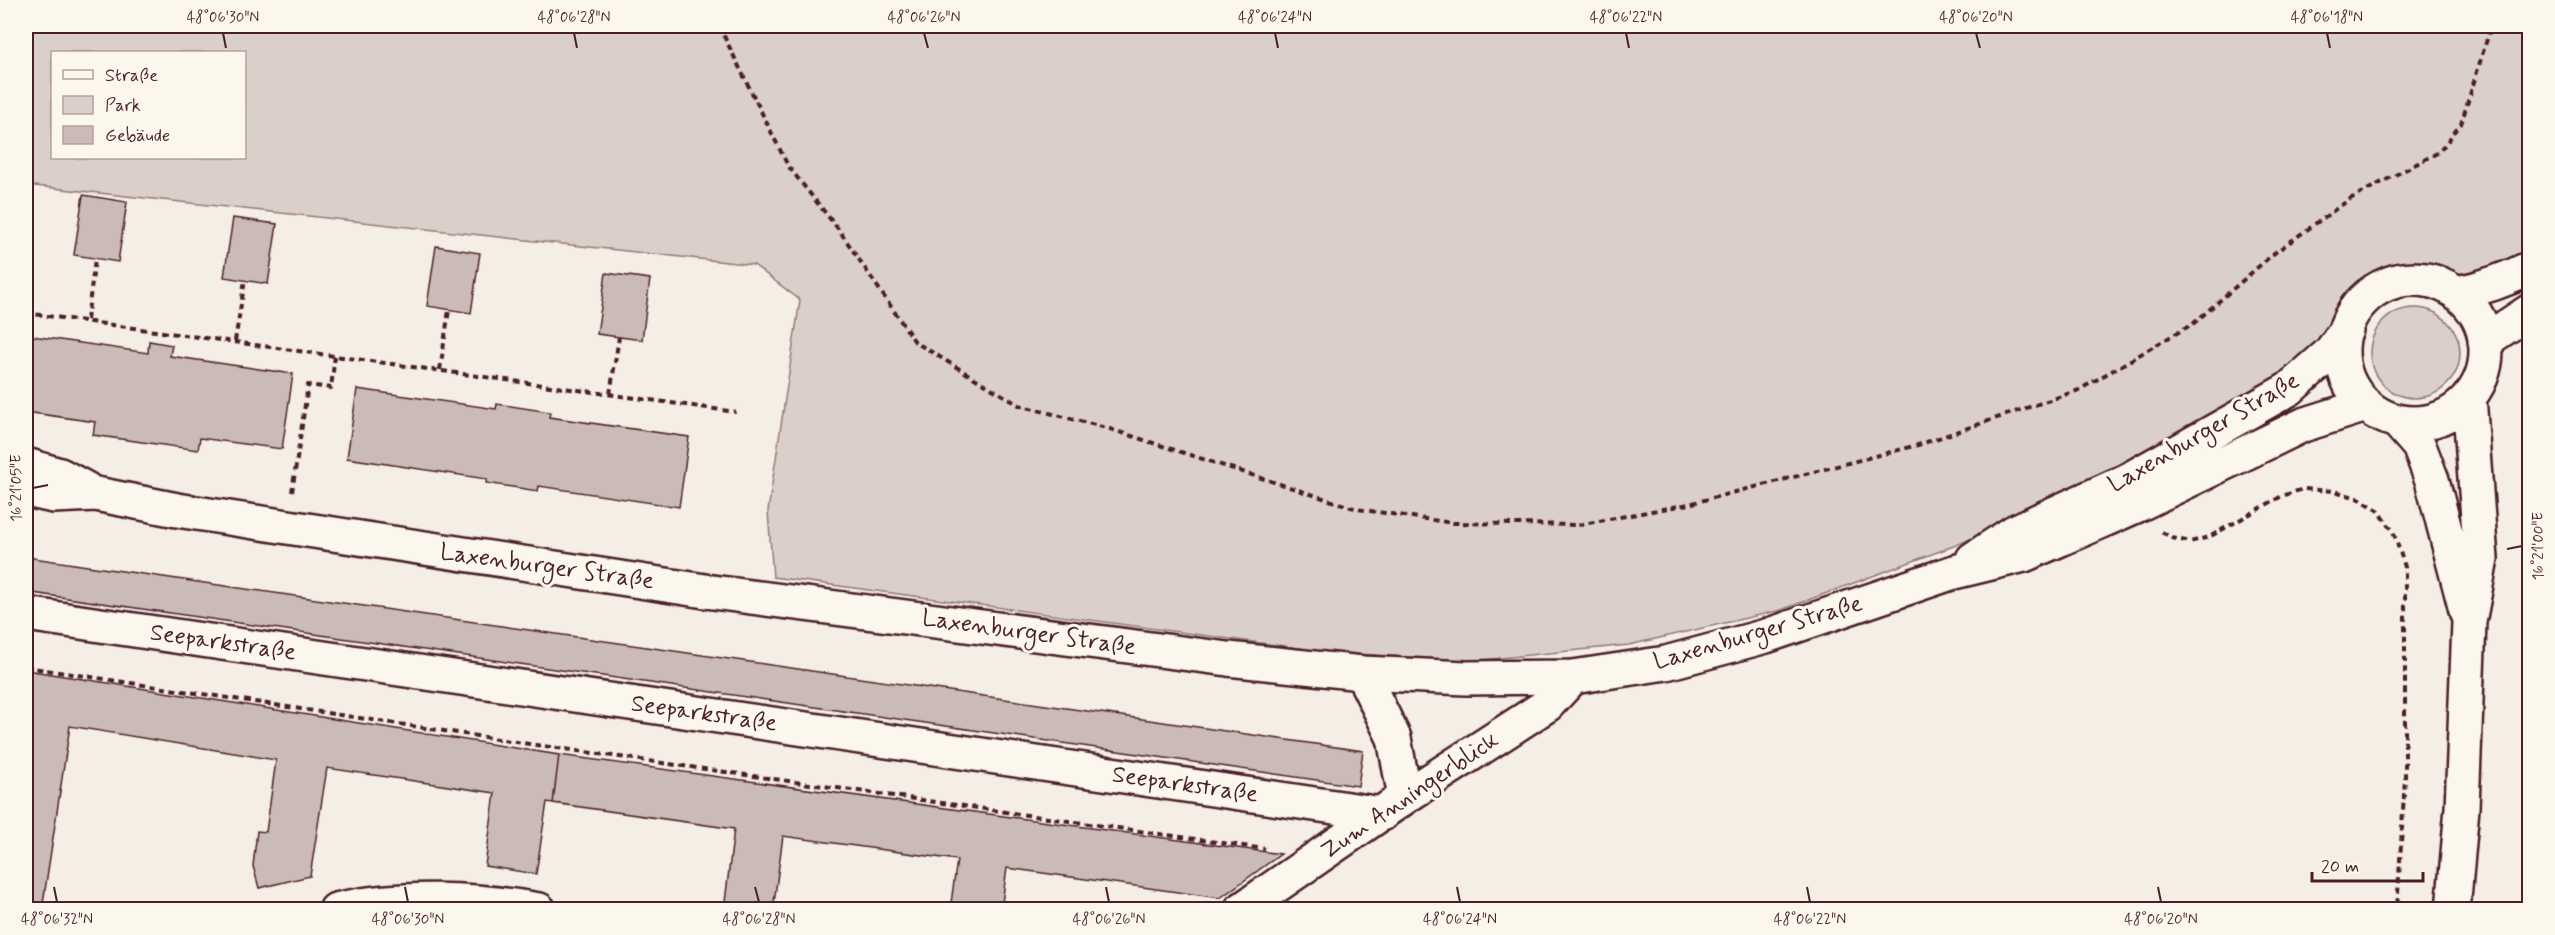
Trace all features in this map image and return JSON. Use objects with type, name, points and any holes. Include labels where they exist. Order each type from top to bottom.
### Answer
[{"type":"main road","points":[[2458,293],[2479,289],[2508,279],[2529,268]]},
{"type":"main road","points":[[2397,421],[2436,420],[2460,407],[2478,385],[2483,371],[2485,341],[2481,325],[2473,310],[2458,293],[2436,282],[2422,279],[2394,282],[2369,295],[2351,317],[2346,330],[2343,342],[2344,366],[2354,389],[2366,405],[2397,421],[2419,446],[2432,480],[2469,621]]},
{"type":"main road","points":[[2485,341],[2529,311]]},
{"type":"main road","name":"Laxenburger Straße","points":[[1954,572],[2014,532],[2126,481],[2289,389],[2330,353],[2346,330]]},
{"type":"main road","points":[[2453,909],[2462,808],[2469,621],[2481,559],[2469,397]]},
{"type":"main road","name":"Laxenburger Straße","points":[[26,490],[53,496],[96,494],[177,510],[705,591],[1228,659],[1362,673],[1466,678],[1573,677],[1666,663],[1766,636],[1954,572],[2024,555],[2138,505],[2303,425],[2366,405]]},
{"type":"main road","name":"Laxenburger Straße","points":[[26,465],[60,475],[96,494]]},
{"type":"main road","name":"Seeparkstraße","points":[[26,614],[1394,806]]},
{"type":"main road","points":[[1362,673],[1394,738],[1394,806]]},
{"type":"main road","name":"Zum Anningerblick","points":[[1241,909],[1547,705],[1573,677]]},
{"type":"main road","points":[[336,909],[369,902],[495,902],[539,909]]},
{"type":"path","points":[[719,26],[788,166],[839,230],[915,342],[1019,405],[1110,429],[1357,509],[1453,523],[1578,525],[1689,504],[1918,445],[2079,390],[2194,323],[2273,254],[2350,199],[2439,152],[2461,124],[2491,26]]},
{"type":"path","points":[[87,320],[95,259]]},
{"type":"path","points":[[235,341],[245,280]]},
{"type":"path","points":[[440,370],[449,310]]},
{"type":"path","points":[[26,313],[736,412]]},
{"type":"path","points":[[610,394],[619,337]]},
{"type":"path","points":[[287,527],[308,385],[331,388],[335,355]]},
{"type":"path","points":[[2138,505],[2157,529],[2172,538],[2190,542],[2210,537],[2303,489],[2335,491],[2360,498],[2378,510],[2392,531],[2405,567],[2405,778],[2397,909]]},
{"type":"path","points":[[26,667],[536,745],[1270,850]]},
{"type":"green space","points":[[26,26],[2529,26],[2529,257],[2498,274],[2446,273],[2415,264],[2362,285],[2332,323],[2315,358],[2131,466],[1959,544],[1781,610],[1629,645],[1470,661],[1327,652],[773,577],[768,511],[800,300],[754,265],[26,185]]},
{"type":"green space","points":[[2415,308],[2432,311],[2447,321],[2457,336],[2460,353],[2457,370],[2447,385],[2432,395],[2415,398],[2398,395],[2383,385],[2373,370],[2370,353],[2373,336],[2383,321],[2398,311]]},
{"type":"building","points":[[83,195],[127,202],[118,262],[74,255]]},
{"type":"building","points":[[233,218],[277,224],[268,284],[224,277]]},
{"type":"building","points":[[436,246],[480,253],[471,313],[427,306]]},
{"type":"building","points":[[606,273],[650,279],[642,340],[597,334]]},
{"type":"building","points":[[26,335],[148,353],[149,341],[172,345],[170,356],[293,374],[282,449],[200,438],[198,450],[93,435],[95,422],[26,412]]},
{"type":"building","points":[[357,389],[496,409],[497,404],[550,412],[549,417],[689,437],[679,507],[539,486],[538,491],[486,483],[487,479],[347,458]]},
{"type":"building","points":[[26,557],[1363,751],[1358,786],[26,592]]},
{"type":"building","points":[[26,670],[559,755],[553,803],[547,802],[536,874],[485,866],[495,793],[327,768],[310,876],[259,888],[253,866],[257,831],[266,832],[276,760],[70,726],[42,910],[26,910]]},
{"type":"building","points":[[559,755],[1281,854],[1220,898],[1007,868],[1001,910],[950,910],[957,860],[783,836],[773,910],[724,910],[734,829],[553,803]]}]
